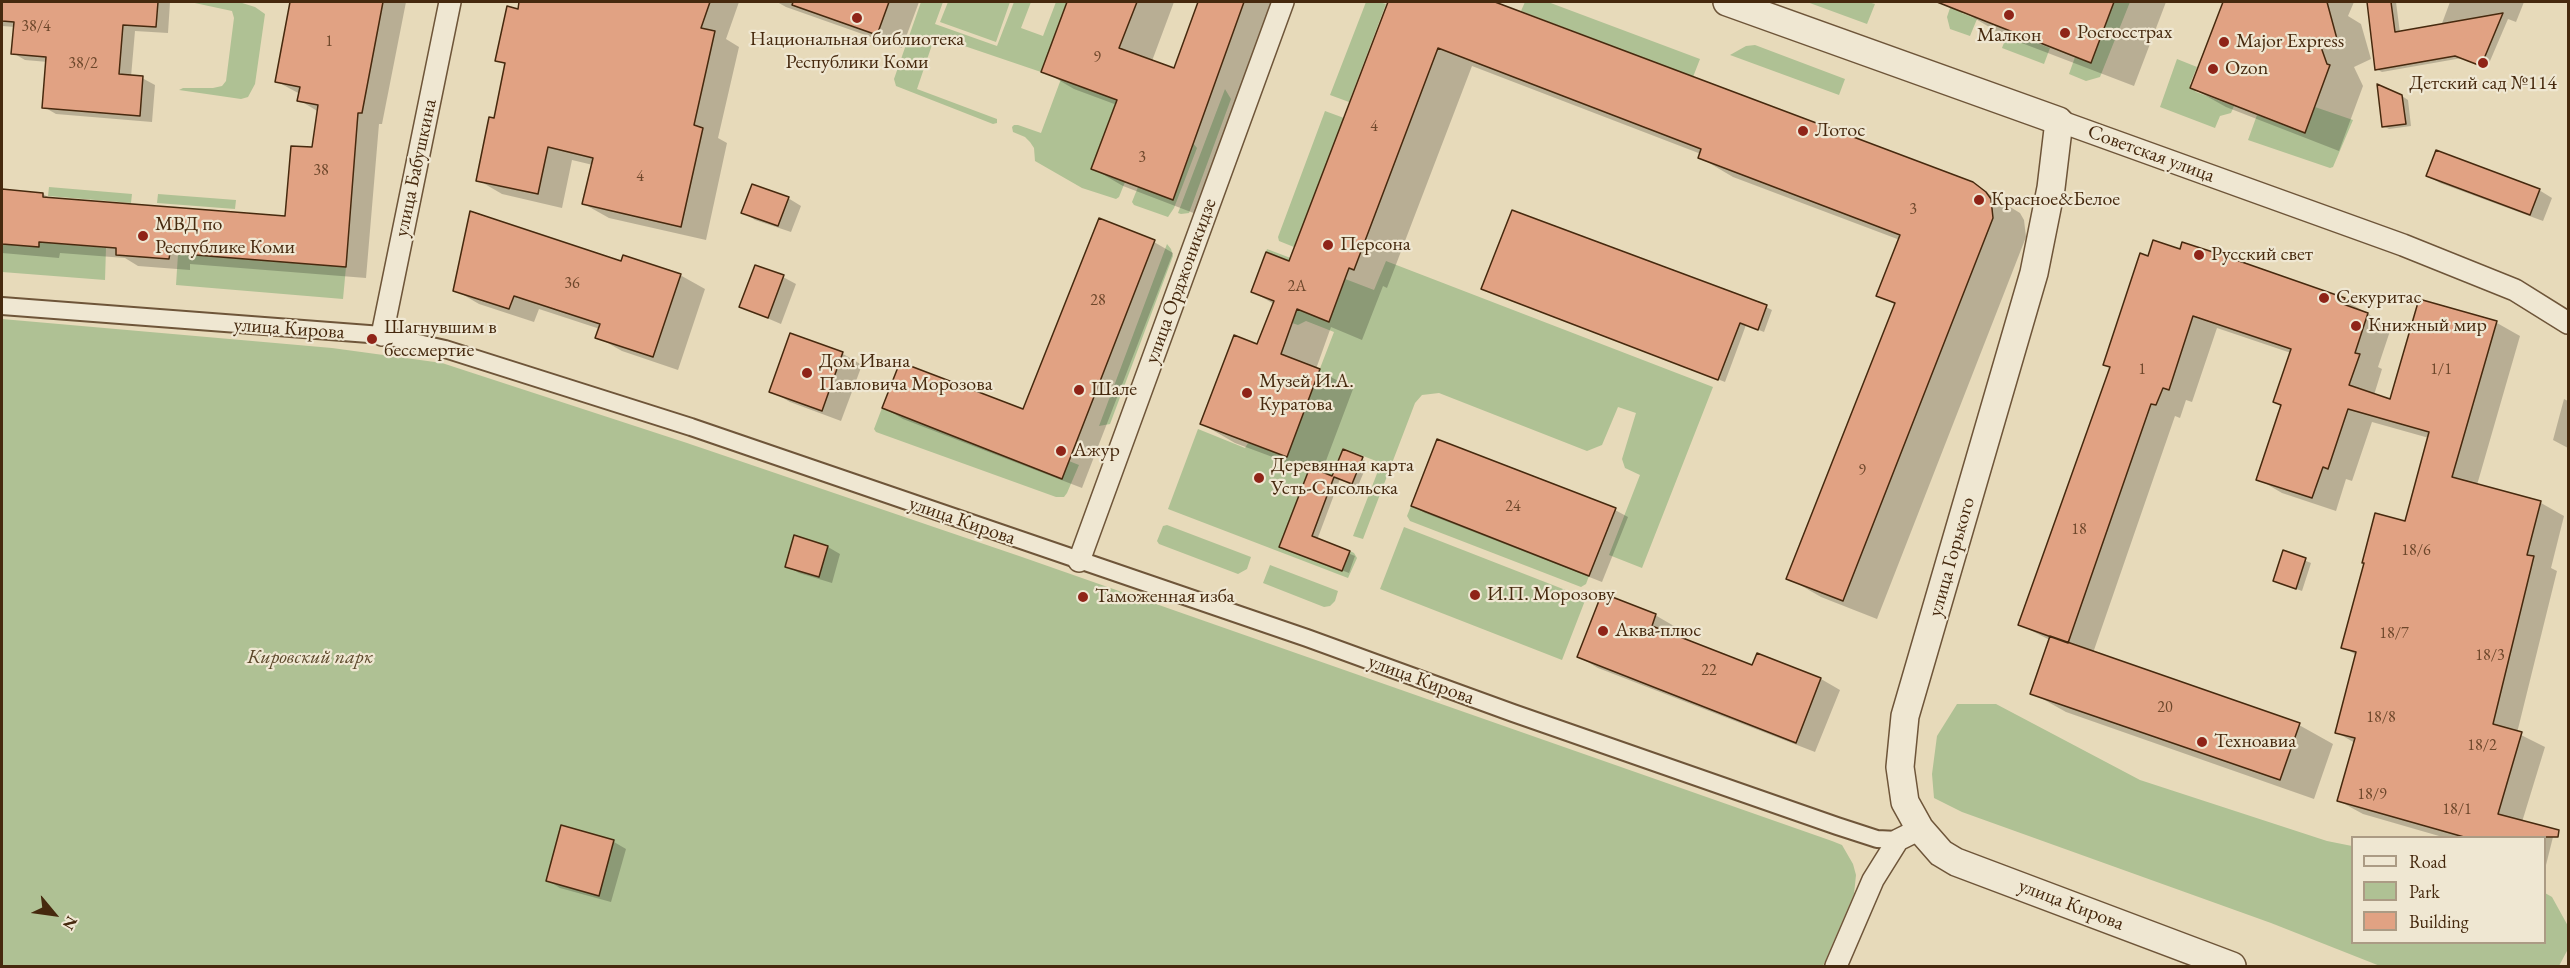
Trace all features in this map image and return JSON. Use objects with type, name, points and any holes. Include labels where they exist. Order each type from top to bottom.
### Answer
[{"type":"street","name":"улица Бабушкина","points":[[382,335],[450,2]]},
{"type":"street","name":"улица Орджоникидзе","points":[[1079,561],[1283,2]]},
{"type":"street","name":"Советская улица","points":[[1727,2],[2403,245],[2515,290],[2568,323]]},
{"type":"street","name":"улица Горького","points":[[1909,835],[1900,767],[1905,716],[2034,273],[2051,188],[2059,121]]},
{"type":"street","name":"улица Кирова","points":[[2,306],[382,335],[445,349],[680,424],[1307,638],[1523,717],[1877,840],[1909,835],[1956,862],[2232,966]]},
{"type":"street","points":[[1836,966],[1874,880],[1909,835]]},
{"type":"green space","points":[[190,2],[239,2],[255,7],[265,14],[255,84],[248,97],[241,99],[179,90],[213,88],[222,86],[226,81],[234,18],[232,11]]},
{"type":"green space","points":[[921,2],[943,2],[935,24],[997,46],[1014,2],[1031,2],[1021,28],[1043,36],[1056,2],[1067,2],[1041,72],[935,36],[917,89],[997,119],[997,123],[993,124],[896,86],[894,79]]},
{"type":"green space","points":[[948,2],[1010,2],[996,42],[940,22]]},
{"type":"green space","points":[[1366,2],[1386,4],[1349,102],[1330,95]]},
{"type":"green space","points":[[1525,2],[1548,2],[1700,59],[1693,77],[1521,11]]},
{"type":"green space","points":[[1807,2],[1868,2],[1875,4],[1867,24]]},
{"type":"green space","points":[[1952,2],[1966,2],[1962,13],[1977,19],[1970,36],[1950,29],[1947,17]]},
{"type":"green space","points":[[2114,2],[2130,2],[2100,77],[2086,81],[2069,74],[2075,57],[2091,62]]},
{"type":"green space","points":[[2008,32],[2050,48],[2044,64],[2002,48]]},
{"type":"green space","points":[[1755,45],[1845,79],[1839,95],[1730,55],[1746,46]]},
{"type":"green space","points":[[2177,59],[2197,67],[2190,84],[2196,92],[2234,106],[2231,113],[2220,116],[2215,128],[2160,107]]},
{"type":"green space","points":[[1061,79],[1197,129],[1192,142],[1197,148],[1174,208],[1168,217],[1134,205],[1132,202],[1138,187],[1173,200],[1193,147],[1111,115],[1091,169],[1125,182],[1116,199],[1082,188],[1035,161],[1034,148],[1030,142],[1013,132],[1012,127],[1018,125],[1041,133]]},
{"type":"green space","points":[[1225,89],[1231,99],[1189,213],[1178,213]]},
{"type":"green space","points":[[2315,107],[2353,120],[2333,167],[2330,168],[2248,140],[2257,115],[2301,132],[2307,129]]},
{"type":"green space","points":[[1325,111],[1344,118],[1294,247],[1279,241],[1278,237]]},
{"type":"green space","points":[[49,187],[132,194],[131,203],[48,196]]},
{"type":"green space","points":[[158,194],[236,200],[235,209],[157,203]]},
{"type":"green space","points":[[39,242],[106,248],[105,280],[2,272],[2,244],[39,247]]},
{"type":"green space","points":[[1167,244],[1173,256],[1110,424],[1099,426]]},
{"type":"green space","points":[[1267,249],[1374,290],[1386,261],[1713,387],[1642,568],[1609,555],[1640,475],[1625,468],[1622,459],[1636,413],[1618,407],[1602,445],[1587,451],[1439,393],[1422,395],[1415,403],[1363,539],[1353,536],[1381,463],[1343,448],[1332,476],[1310,468],[1279,546],[1342,571],[1350,551],[1357,558],[1348,578],[1168,509],[1198,429],[1245,448],[1248,443],[1287,457],[1298,428],[1272,418],[1309,397],[1334,332],[1306,321],[1298,325],[1292,323],[1297,309],[1329,322],[1344,282],[1266,252]]},
{"type":"green space","points":[[178,254],[346,267],[343,299],[176,285]]},
{"type":"green space","name":"Кировский парк","points":[[2,319],[332,348],[442,363],[687,443],[1022,557],[1832,841],[1842,845],[1853,864],[1856,875],[1854,894],[1823,966],[2,966]]},
{"type":"green space","points":[[882,408],[1062,479],[1069,461],[1079,465],[1067,493],[1064,497],[1056,497],[876,432],[874,429]]},
{"type":"green space","points":[[1411,506],[1589,576],[1586,584],[1581,587],[1410,521],[1407,516]]},
{"type":"green space","points":[[1167,525],[1251,557],[1247,569],[1238,574],[1159,544],[1157,541],[1163,526]]},
{"type":"green space","points":[[1404,527],[1586,598],[1562,660],[1380,589]]},
{"type":"green space","points":[[1270,565],[1338,591],[1335,601],[1330,606],[1324,607],[1263,583]]},
{"type":"green space","points":[[1957,704],[1996,704],[2140,780],[2327,841],[2351,846],[2351,944],[2546,944],[2546,894],[2552,897],[2568,926],[2568,949],[2559,966],[2380,966],[2271,923],[1962,812],[1934,798],[1932,774],[1937,736]]},
{"type":"building","points":[[2,2],[158,2],[156,27],[123,25],[119,74],[143,76],[140,116],[42,108],[46,57],[11,54],[14,22],[2,21]]},
{"type":"building","points":[[290,2],[383,2],[362,113],[358,113],[346,267],[170,253],[169,259],[116,255],[116,248],[39,242],[39,247],[2,244],[2,189],[43,193],[43,197],[285,216],[291,146],[312,147],[318,105],[297,101],[300,87],[275,82]]},
{"type":"building","points":[[519,2],[710,2],[701,28],[715,31],[694,125],[703,128],[681,227],[582,204],[593,158],[548,147],[538,194],[476,181],[489,117],[494,118],[505,63],[495,61],[507,6],[518,9]]},
{"type":"building","name":"Национальная библиотека Республики Коми","points":[[793,2],[889,2],[877,35],[792,5]]},
{"type":"building","points":[[1067,2],[1137,2],[1119,48],[1174,68],[1198,2],[1244,2],[1173,200],[1091,169],[1117,100],[1041,72]]},
{"type":"building","points":[[1388,2],[1495,2],[1973,182],[1986,192],[1991,199],[1993,218],[1843,601],[1786,579],[1895,303],[1876,296],[1900,235],[1698,158],[1701,149],[1438,48],[1354,270],[1349,268],[1329,322],[1297,309],[1281,354],[1320,369],[1287,457],[1200,424],[1234,335],[1257,344],[1274,301],[1251,292],[1266,252],[1289,261]]},
{"type":"building","points":[[1937,2],[2114,2],[2091,63]]},
{"type":"building","points":[[2223,2],[2327,2],[2337,39],[2321,47],[2327,64],[2330,65],[2305,133],[2190,88]]},
{"type":"building","points":[[2367,2],[2391,2],[2395,32],[2503,13],[2481,66],[2455,56],[2375,70]]},
{"type":"building","points":[[2377,84],[2402,95],[2406,124],[2382,127]]},
{"type":"building","points":[[2436,150],[2540,189],[2530,215],[2426,176]]},
{"type":"building","points":[[752,184],[789,197],[778,226],[741,213]]},
{"type":"building","points":[[1512,210],[1767,305],[1758,330],[1740,323],[1718,380],[1481,289]]},
{"type":"building","points":[[470,211],[621,261],[623,255],[681,274],[653,357],[595,338],[600,324],[514,296],[509,309],[453,291]]},
{"type":"building","points":[[1099,218],[1155,240],[1062,479],[882,408],[900,362],[1023,409]]},
{"type":"building","points":[[2153,240],[2180,249],[2182,242],[2345,298],[2343,304],[2368,313],[2355,353],[2360,354],[2349,385],[2390,399],[2419,299],[2497,321],[2452,477],[2541,501],[2527,555],[2534,556],[2493,724],[2522,732],[2498,814],[2559,830],[2558,837],[2460,836],[2337,801],[2355,738],[2335,733],[2356,652],[2341,648],[2364,563],[2362,563],[2375,513],[2405,521],[2429,432],[2348,409],[2328,469],[2323,467],[2312,498],[2256,480],[2281,405],[2273,402],[2291,349],[2193,316],[2169,390],[2163,388],[2156,405],[2151,404],[2068,643],[2018,625],[2110,367],[2103,365],[2140,253],[2148,256]]},
{"type":"building","points":[[755,265],[784,275],[768,318],[739,307]]},
{"type":"building","points":[[790,333],[843,352],[822,411],[769,392]]},
{"type":"building","points":[[1437,439],[1616,508],[1589,576],[1411,506]]},
{"type":"building","points":[[1343,449],[1363,457],[1352,484],[1334,477],[1312,536],[1350,551],[1342,571],[1279,547],[1310,467],[1332,476]]},
{"type":"building","points":[[794,535],[828,546],[819,577],[785,567]]},
{"type":"building","points":[[2283,550],[2306,558],[2296,589],[2273,581]]},
{"type":"building","points":[[1602,593],[1656,614],[1652,626],[1752,665],[1757,653],[1821,678],[1796,743],[1577,657]]},
{"type":"building","points":[[2050,636],[2300,723],[2280,780],[2030,694]]},
{"type":"building","points":[[561,825],[614,840],[599,896],[546,881]]},
{"type":"place","name":"Малкон","points":[[2009,15]]},
{"type":"place","name":"Национальная библиотека Республики Коми","points":[[857,18]]},
{"type":"place","name":"Росгосстрах","points":[[2065,33]]},
{"type":"place","name":"Major Express","points":[[2224,42]]},
{"type":"place","name":"Детский сад №114","points":[[2483,63]]},
{"type":"place","name":"Ozon","points":[[2213,69]]},
{"type":"place","name":"Лотос","points":[[1803,131]]},
{"type":"place","name":"Красное&Белое","points":[[1979,200]]},
{"type":"place","name":"МВД по Республике Коми","points":[[143,236]]},
{"type":"place","name":"Персона","points":[[1328,245]]},
{"type":"place","name":"Русский свет","points":[[2199,255]]},
{"type":"place","name":"Секуритас","points":[[2324,298]]},
{"type":"place","name":"Книжный мир","points":[[2356,326]]},
{"type":"place","name":"Шагнувшим в бессмертие","points":[[372,339]]},
{"type":"place","name":"Дом Ивана Павловича Морозова","points":[[807,373]]},
{"type":"place","name":"Шале","points":[[1079,390]]},
{"type":"place","name":"Музей И.А. Куратова","points":[[1247,393]]},
{"type":"place","name":"Ажур","points":[[1061,451]]},
{"type":"place","name":"Деревянная карта Усть-Сысольска","points":[[1259,478]]},
{"type":"place","name":"И.П. Морозову","points":[[1475,595]]},
{"type":"place","name":"Таможенная изба","points":[[1083,597]]},
{"type":"place","name":"Аква-плюс","points":[[1603,631]]},
{"type":"place","name":"Техноавиа","points":[[2202,742]]}]
